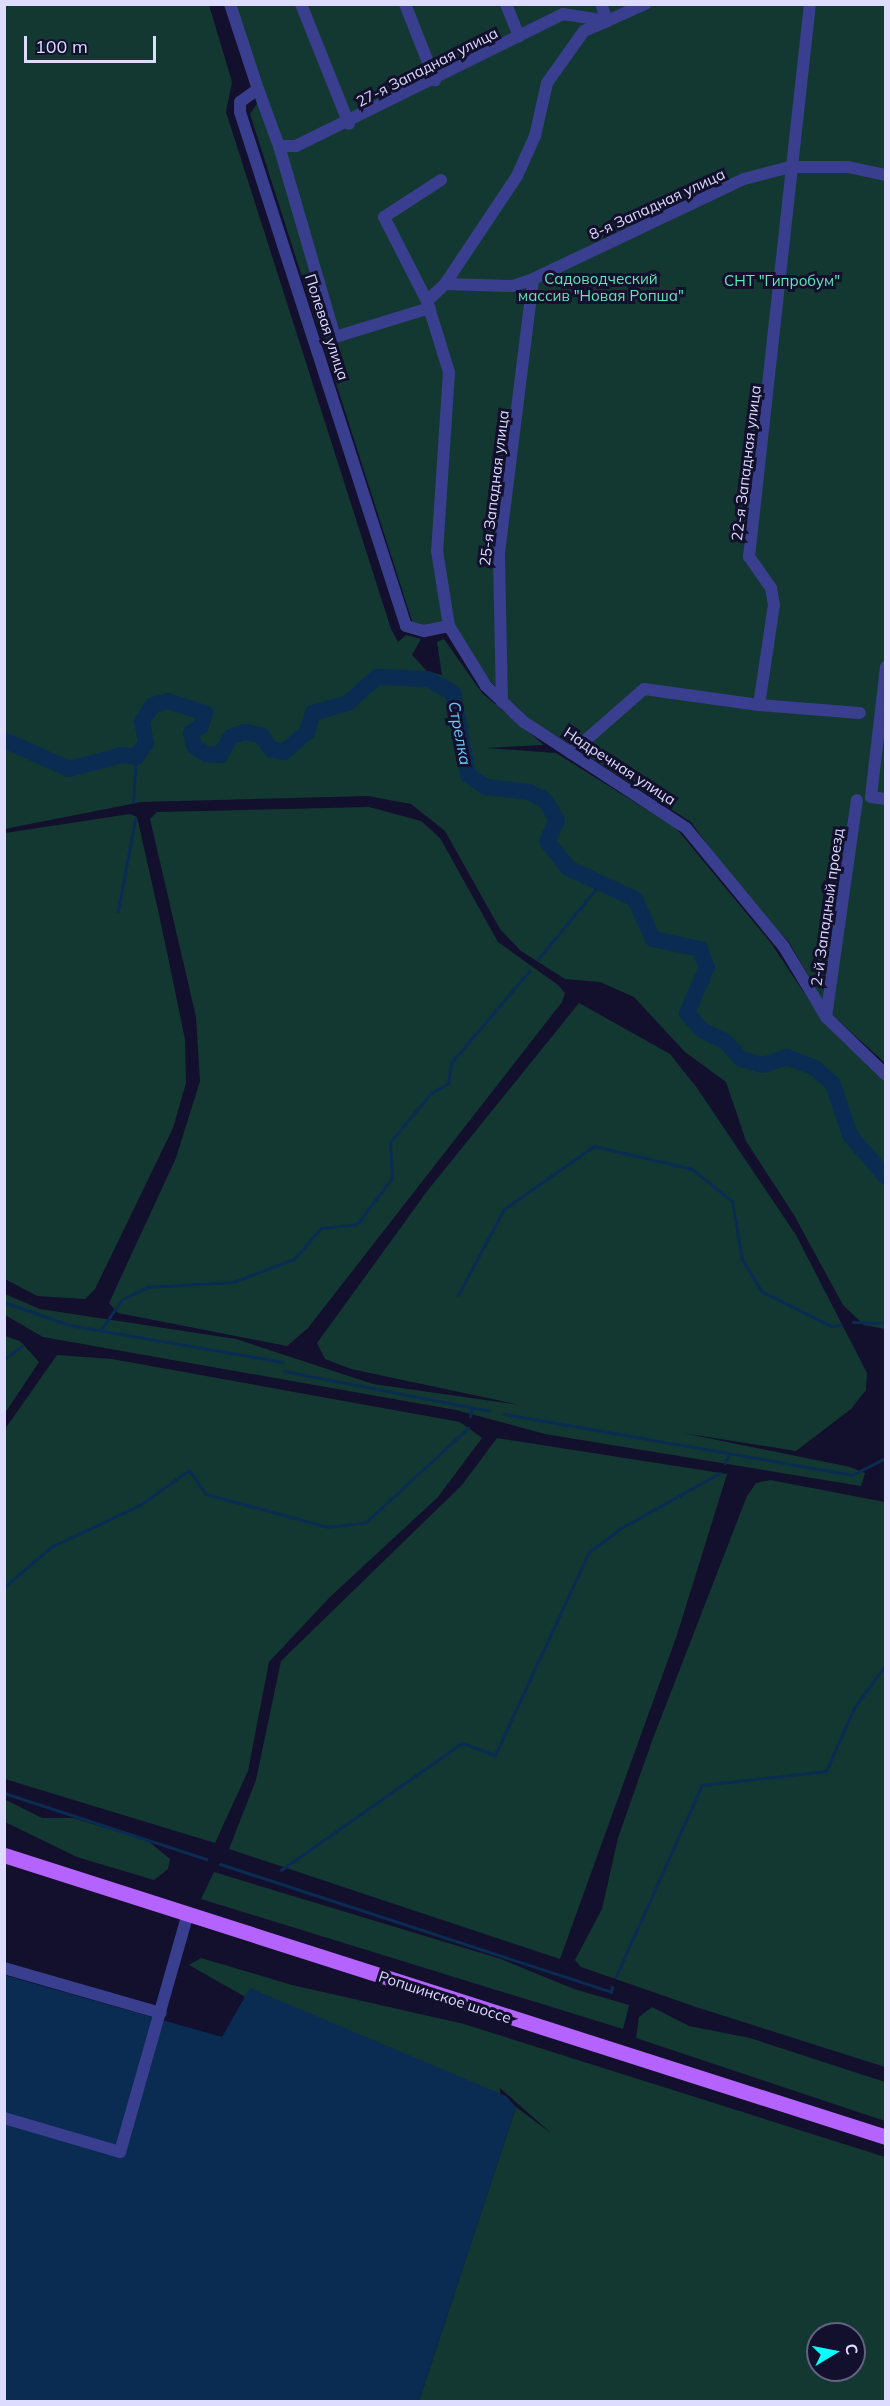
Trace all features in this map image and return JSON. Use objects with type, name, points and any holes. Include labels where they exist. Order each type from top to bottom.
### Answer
[{"type":"main road","name":"Ропшинское шоссе","points":[[4,1855],[885,2137]]},
{"type":"street","points":[[230,4],[279,146]]},
{"type":"street","points":[[301,4],[349,124]]},
{"type":"street","points":[[405,4],[435,80]]},
{"type":"street","points":[[506,4],[519,37]]},
{"type":"street","points":[[601,4],[607,21]]},
{"type":"street","points":[[429,304],[445,284],[517,176],[557,63],[584,32],[645,4]]},
{"type":"street","name":"22-я Западная улица","points":[[759,705],[774,605],[771,588],[749,557],[790,167],[810,4]]},
{"type":"street","name":"27-я Западная улица","points":[[279,146],[296,146],[349,124],[563,14],[607,21]]},
{"type":"street","name":"Полевая улица","points":[[258,89],[240,102],[240,112],[406,626],[424,631],[449,626]]},
{"type":"street","name":"Полевая улица","points":[[279,146],[335,338],[429,304]]},
{"type":"street","name":"8-я Западная улица","points":[[445,284],[513,286],[533,279],[744,179],[790,167],[848,167],[885,175]]},
{"type":"street","points":[[441,180],[384,217],[429,304],[449,372],[437,551],[449,626]]},
{"type":"street","name":"25-я Западная улица","points":[[502,702],[499,553],[533,279]]},
{"type":"street","name":"Надречная улица","points":[[449,626],[486,686],[502,702],[571,753],[686,828],[784,946],[826,1017],[885,1075]]},
{"type":"street","points":[[885,667],[871,797],[885,799]]},
{"type":"street","points":[[571,753],[644,689],[759,705],[860,713]]},
{"type":"street","name":"2-й Западный проезд","points":[[826,1017],[857,800]]},
{"type":"street","points":[[4,2118],[120,2151],[188,1913]]},
{"type":"street","points":[[4,1968],[161,2013]]},
{"type":"green space","points":[[5,5],[209,5],[232,82],[226,112],[391,629],[398,642],[406,635],[421,639],[412,655],[427,671],[442,675],[437,642],[444,639],[482,693],[544,745],[486,748],[556,753],[676,828],[771,943],[820,1017],[885,1081],[885,1329],[864,1325],[843,1305],[794,1215],[746,1141],[726,1082],[685,1052],[634,997],[600,982],[565,979],[521,951],[500,929],[445,831],[411,804],[368,796],[141,802],[5,829]]},
{"type":"green space","name":"Садоводческий массив \"Новая Ропша\"","points":[[236,5],[885,5],[885,1063],[829,1012],[789,942],[738,888],[691,822],[528,718],[490,681],[452,633],[413,624],[250,114],[264,93]]},
{"type":"green space","points":[[369,807],[421,821],[440,838],[498,942],[558,985],[565,993],[562,1002],[308,1328],[287,1346],[118,1313],[109,1303],[176,1158],[200,1081],[196,1017],[150,819],[157,812]]},
{"type":"green space","points":[[130,814],[137,817],[185,1039],[186,1083],[173,1128],[95,1289],[85,1299],[37,1296],[5,1279],[5,833]]},
{"type":"green space","points":[[579,1003],[670,1054],[697,1088],[796,1235],[867,1373],[866,1390],[851,1409],[796,1451],[683,1433],[850,1467],[865,1473],[861,1486],[545,1434],[456,1410],[43,1337],[5,1315],[5,1294],[40,1309],[236,1339],[373,1384],[520,1405],[351,1369],[325,1359],[317,1343],[428,1190]]},
{"type":"green space","points":[[5,1336],[20,1341],[39,1362],[5,1413]]},
{"type":"green space","points":[[57,1355],[112,1359],[460,1422],[482,1438],[438,1497],[330,1597],[269,1662],[248,1771],[215,1843],[5,1779],[5,1429]]},
{"type":"green space","points":[[497,1438],[727,1474],[677,1635],[560,1959],[229,1849],[256,1780],[281,1661],[462,1485]]},
{"type":"green space","points":[[770,1480],[885,1502],[885,2067],[699,2008],[581,1967],[575,1960],[602,1909],[618,1838],[652,1741],[747,1496],[756,1483]]},
{"type":"green space","points":[[4,1799],[42,1818],[73,1818],[148,1841],[170,1859],[168,1869],[154,1880],[77,1857],[5,1822]]},
{"type":"green space","points":[[214,1872],[501,1959],[574,1989],[629,2005],[623,2029],[201,1899]]},
{"type":"green space","points":[[201,1958],[292,1985],[464,2024],[885,2157],[885,2401],[419,2401],[516,2107],[552,2134],[500,2088],[501,2103],[256,2003],[189,1965]]},
{"type":"green space","points":[[652,2007],[689,2026],[750,2038],[885,2082],[885,2121],[636,2038],[639,2017]]},
{"type":"water","points":[[4,1975],[222,2037],[250,1988],[506,2096],[516,2107],[419,2401],[5,2401]]},
{"type":"waterway","name":"Стрелка","points":[[4,740],[69,769],[122,755],[136,757],[146,743],[142,721],[153,705],[168,701],[205,713],[201,726],[191,733],[194,746],[206,754],[220,755],[231,737],[244,732],[261,735],[271,749],[284,752],[307,732],[313,713],[348,703],[377,677],[428,679],[453,693],[468,775],[486,787],[529,792],[545,800],[557,820],[547,841],[568,868],[635,899],[653,939],[700,949],[707,967],[687,1013],[702,1030],[725,1041],[741,1059],[763,1065],[787,1057],[815,1068],[833,1084],[850,1135],[886,1177]]},
{"type":"waterway","points":[[133,802],[136,757]]},
{"type":"waterway","points":[[118,911],[135,819]]},
{"type":"waterway","points":[[538,959],[600,884]]},
{"type":"waterway","points":[[101,1330],[121,1300],[148,1287],[233,1282],[294,1259],[321,1228],[357,1224],[392,1178],[390,1142],[431,1093],[448,1083],[451,1063],[529,971]]},
{"type":"waterway","points":[[458,1295],[504,1209],[594,1146],[692,1169],[732,1201],[742,1259],[761,1291],[831,1326],[841,1325]]},
{"type":"waterway","points":[[4,1302],[69,1325],[283,1362]]},
{"type":"waterway","points":[[853,1322],[886,1323]]},
{"type":"waterway","points":[[4,1359],[22,1346]]},
{"type":"waterway","points":[[284,1371],[489,1411]]},
{"type":"waterway","points":[[470,1416],[472,1408]]},
{"type":"waterway","points":[[504,1414],[852,1475],[886,1458]]},
{"type":"waterway","points":[[4,1587],[51,1547],[140,1505],[189,1470],[206,1494],[328,1527],[366,1522],[468,1428]]},
{"type":"waterway","points":[[725,1463],[729,1454]]},
{"type":"waterway","points":[[281,1870],[462,1743],[495,1755],[589,1552],[621,1528],[720,1473]]},
{"type":"waterway","points":[[616,1976],[702,1785],[826,1771],[854,1708],[886,1664]]},
{"type":"waterway","points":[[4,1793],[206,1859]]},
{"type":"waterway","points":[[220,1864],[611,1992],[612,1987]]},
{"type":"park label","name":"СНТ \"Гипробум\"","points":[[782,281]]}]
